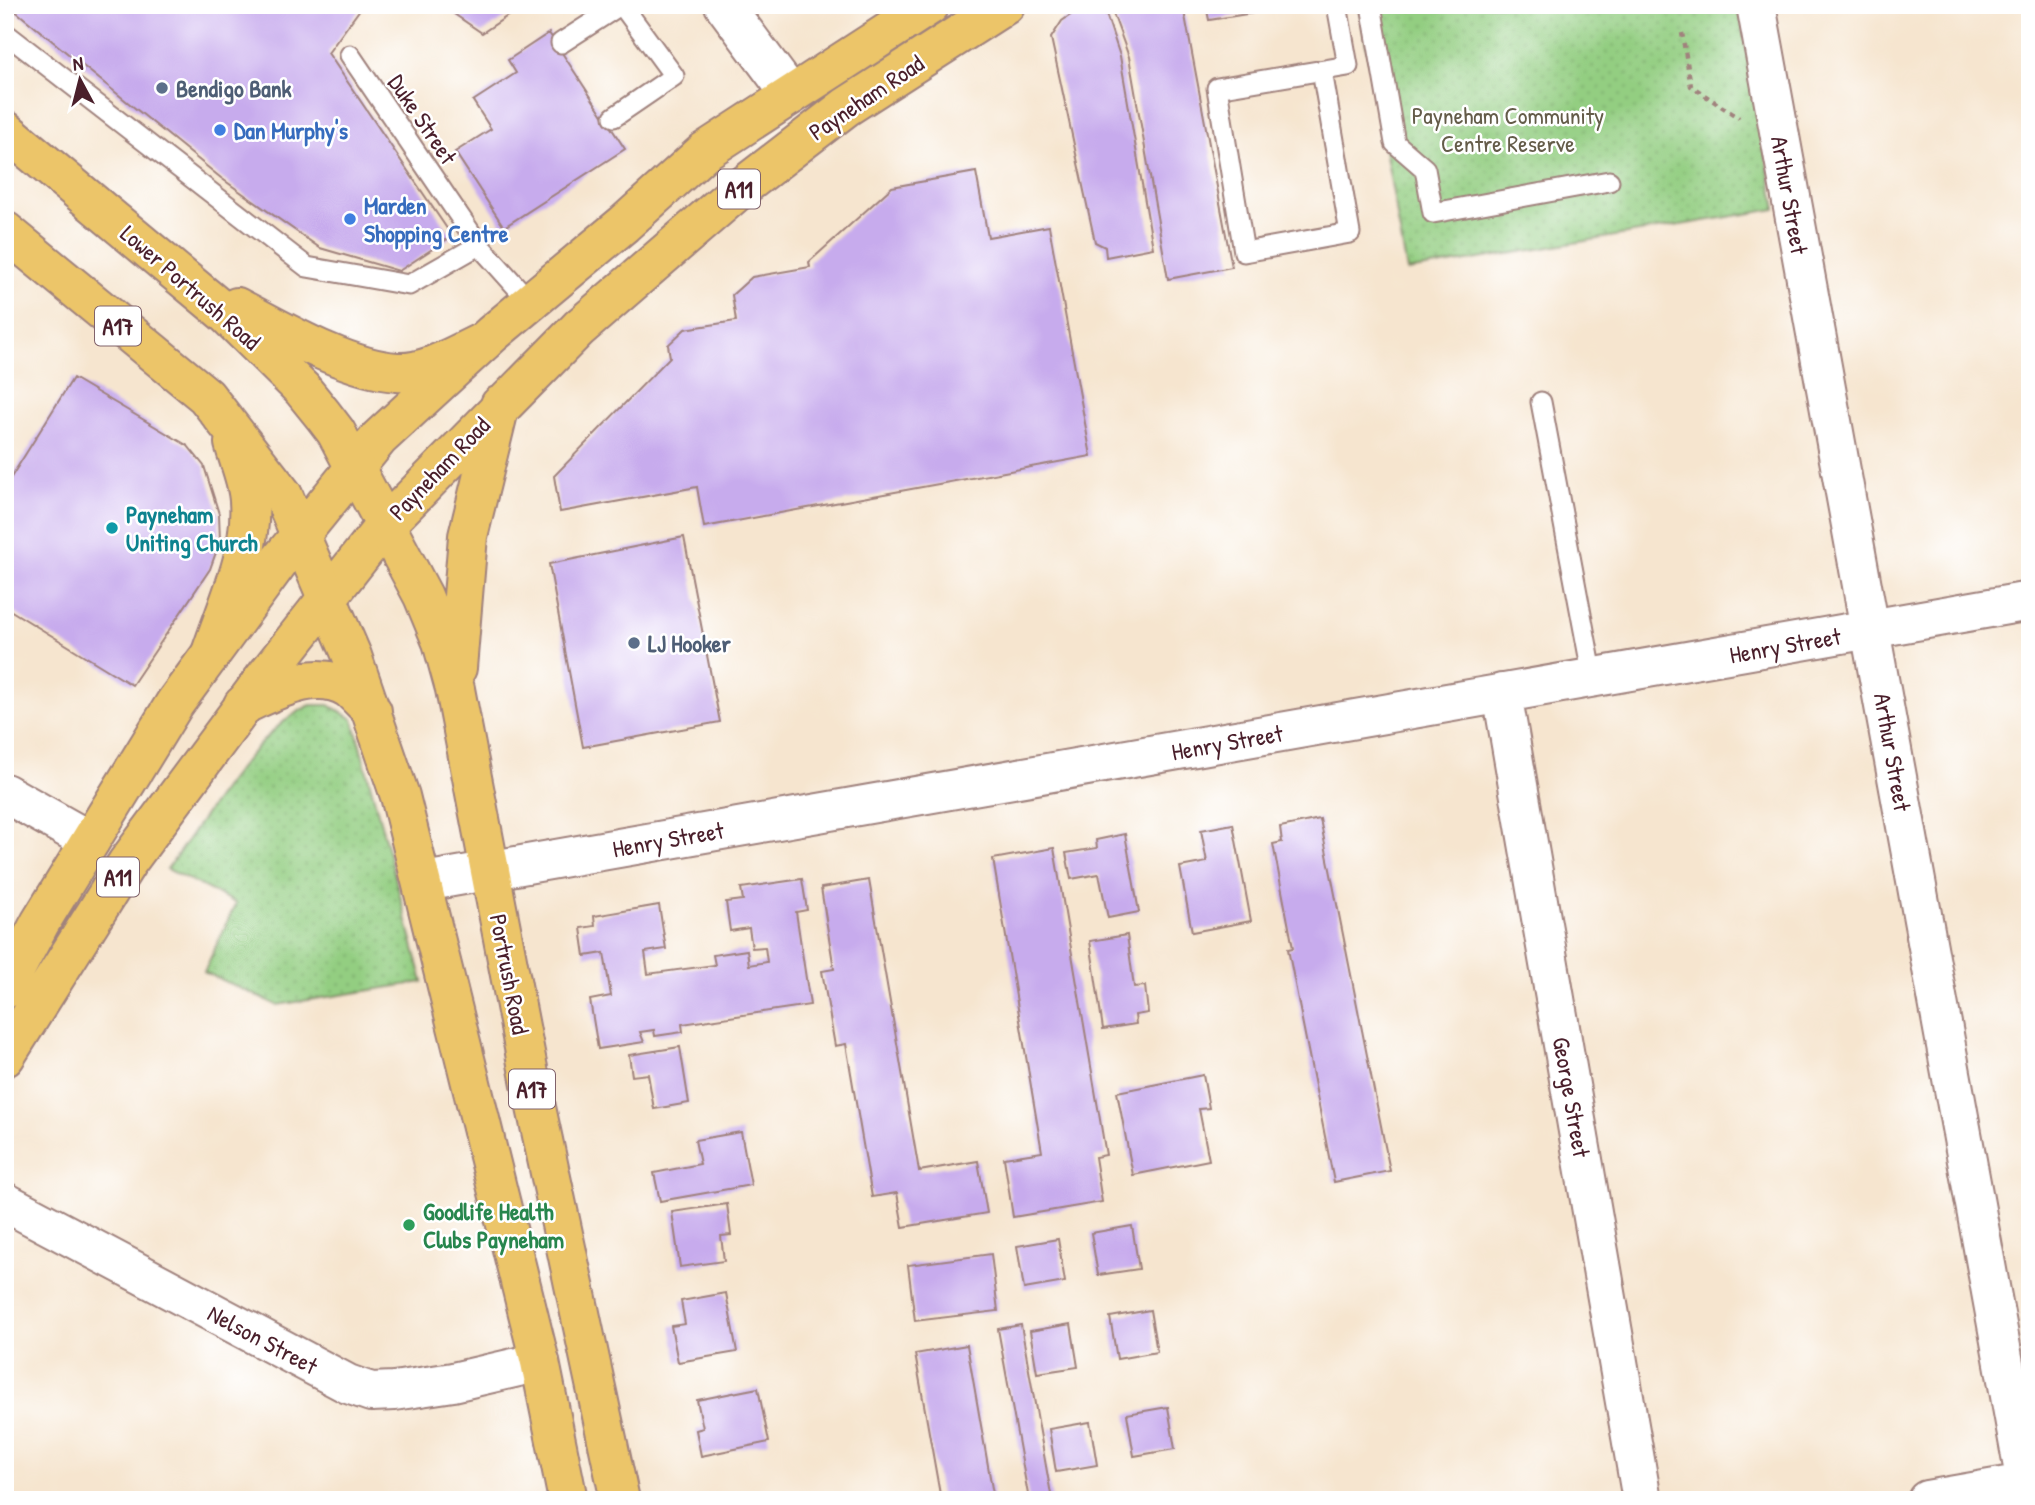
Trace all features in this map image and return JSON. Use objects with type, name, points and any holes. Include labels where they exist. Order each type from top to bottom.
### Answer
[{"type":"main road","name":"Payneham Road","points":[[5,989],[40,923],[136,762],[211,653],[353,466],[396,421],[483,342],[705,151],[930,5]]},
{"type":"main road","name":"Payneham Road","points":[[5,1057],[127,863],[243,705],[384,525],[579,328],[741,188],[846,107],[1004,5]]},
{"type":"main road","name":"Lower Portrush Road","points":[[5,130],[226,314],[302,389],[335,432],[353,466]]},
{"type":"main road","name":"A17","points":[[5,231],[206,396],[283,495],[372,711],[400,796],[424,882],[540,1362],[568,1500]]},
{"type":"main road","points":[[186,280],[321,349],[380,369],[398,372],[426,367],[483,342]]},
{"type":"main road","points":[[456,688],[468,536],[500,405]]},
{"type":"main road","points":[[211,653],[244,553],[250,520],[246,480],[228,422]]},
{"type":"main road","name":"Portrush Road","points":[[353,466],[423,596],[442,642],[456,688],[531,1084],[620,1500]]},
{"type":"main road","points":[[243,705],[285,687],[324,680],[347,688],[372,711]]},
{"type":"street","points":[[724,5],[791,95]]},
{"type":"street","name":"Arthur Street","points":[[1756,5],[2028,1488]]},
{"type":"street","name":"Henry Street","points":[[424,882],[2030,601]]},
{"type":"street","name":"George Street","points":[[1502,693],[1642,1500]]},
{"type":"street","points":[[5,793],[90,841]]},
{"type":"street","name":"Nelson Street","points":[[5,1202],[348,1384],[371,1392],[453,1382],[540,1362]]},
{"type":"street","points":[[1927,1500],[2028,1488]]},
{"type":"lane","points":[[561,43],[621,5],[674,76],[614,117]]},
{"type":"lane","points":[[1322,71],[1350,233],[1244,252],[1217,88],[1348,66],[1337,5]]},
{"type":"lane","points":[[1371,5],[1395,143],[1425,169],[1433,213],[1609,181]]},
{"type":"lane","points":[[5,33],[307,267],[409,285],[479,244]]},
{"type":"lane","name":"Duke Street","points":[[350,55],[479,244],[531,303]]},
{"type":"lane","points":[[1541,402],[1593,678]]},
{"type":"path","points":[[1682,33],[1691,86],[1747,123]]},
{"type":"green space","name":"Payneham Community Centre Reserve","points":[[1359,5],[1738,5],[1776,209],[1407,271]]},
{"type":"green space","points":[[311,705],[329,705],[353,719],[423,982],[277,1005],[204,972],[236,903],[167,869],[251,754],[291,716]]},
{"type":"building","name":"Marden Shopping Centre","points":[[8,5],[363,5],[328,53],[452,236],[399,271],[320,248],[221,178]]},
{"type":"building","points":[[441,5],[524,5],[482,33]]},
{"type":"building","points":[[1085,5],[1103,5],[1120,56],[1153,248],[1106,257],[1105,247],[1095,242],[1051,38],[1062,21]]},
{"type":"building","points":[[1110,5],[1183,5],[1232,267],[1168,279],[1129,57]]},
{"type":"building","points":[[1206,5],[1291,5],[1291,7],[1209,20]]},
{"type":"building","points":[[549,33],[625,149],[504,227],[455,152],[491,129],[473,101],[516,73],[508,60]]},
{"type":"building","points":[[976,172],[988,237],[1049,226],[1091,456],[704,527],[697,487],[560,512],[554,476],[670,357],[668,345],[685,329],[736,321],[732,295],[752,277],[810,267],[809,262],[892,187]]},
{"type":"building","name":"Payneham Uniting Church","points":[[73,378],[188,446],[204,466],[219,514],[220,541],[210,569],[132,685],[5,607],[5,487]]},
{"type":"building","name":"LJ Hooker","points":[[684,537],[720,722],[583,747],[549,564]]},
{"type":"building","points":[[1320,819],[1390,1171],[1334,1182],[1288,949],[1293,948],[1273,844],[1282,842],[1280,827]]},
{"type":"building","points":[[1233,824],[1251,921],[1192,932],[1180,867],[1207,862],[1201,830]]},
{"type":"building","points":[[1125,834],[1139,912],[1108,918],[1099,874],[1071,879],[1066,853],[1097,848],[1096,840]]},
{"type":"building","points":[[1054,848],[1106,1155],[1095,1157],[1102,1202],[1013,1217],[1004,1158],[1042,1152],[993,859]]},
{"type":"building","points":[[802,879],[807,910],[796,912],[810,1005],[682,1024],[683,1032],[655,1036],[654,1030],[640,1032],[644,1042],[598,1049],[590,1000],[611,996],[604,953],[585,956],[581,928],[595,926],[594,916],[659,905],[666,949],[645,952],[648,974],[715,965],[713,955],[747,950],[749,965],[767,962],[765,947],[752,948],[749,928],[730,931],[726,902],[743,900],[741,888]]},
{"type":"building","points":[[869,880],[919,1171],[978,1161],[987,1213],[903,1227],[897,1193],[872,1197],[846,1044],[835,1046],[822,971],[834,969],[821,888]]},
{"type":"building","points":[[1127,935],[1134,987],[1145,986],[1148,1013],[1135,1015],[1136,1024],[1103,1029],[1090,941]]},
{"type":"building","points":[[680,1047],[689,1103],[654,1109],[648,1074],[632,1076],[629,1055]]},
{"type":"building","points":[[1203,1075],[1209,1108],[1199,1109],[1209,1160],[1133,1175],[1117,1092]]},
{"type":"building","points":[[741,1132],[751,1185],[660,1201],[654,1173],[700,1164],[695,1140]]},
{"type":"building","points":[[727,1204],[731,1235],[721,1236],[724,1261],[680,1267],[672,1212]]},
{"type":"building","points":[[1132,1226],[1139,1269],[1098,1275],[1091,1233]]},
{"type":"building","points":[[1058,1239],[1065,1282],[1024,1289],[1017,1246]]},
{"type":"building","points":[[991,1254],[998,1311],[915,1321],[908,1265]]},
{"type":"building","points":[[726,1293],[737,1352],[678,1362],[671,1326],[685,1324],[681,1301]]},
{"type":"building","points":[[1150,1310],[1157,1352],[1117,1359],[1110,1317]]},
{"type":"building","points":[[1071,1324],[1078,1367],[1037,1373],[1030,1331]]},
{"type":"building","points":[[1021,1325],[1052,1500],[1029,1500],[998,1329]]},
{"type":"building","points":[[967,1345],[994,1500],[941,1500],[915,1354]]},
{"type":"building","points":[[758,1388],[769,1442],[701,1456],[696,1430],[703,1428],[697,1400]]},
{"type":"building","points":[[1168,1407],[1175,1449],[1134,1456],[1127,1414]]},
{"type":"building","points":[[1090,1422],[1097,1465],[1056,1472],[1049,1429]]},
{"type":"building","points":[[765,1495],[766,1500],[748,1500],[748,1499]]},
{"type":"place","name":"Bendigo Bank","points":[[162,88]]},
{"type":"place","name":"Dan Murphy's","points":[[220,130]]},
{"type":"place","name":"Marden Shopping Centre","points":[[350,219]]},
{"type":"place","name":"Payneham Uniting Church","points":[[112,528]]},
{"type":"place","name":"LJ Hooker","points":[[634,643]]},
{"type":"place","name":"Goodlife Health Clubs Payneham","points":[[409,1225]]}]
